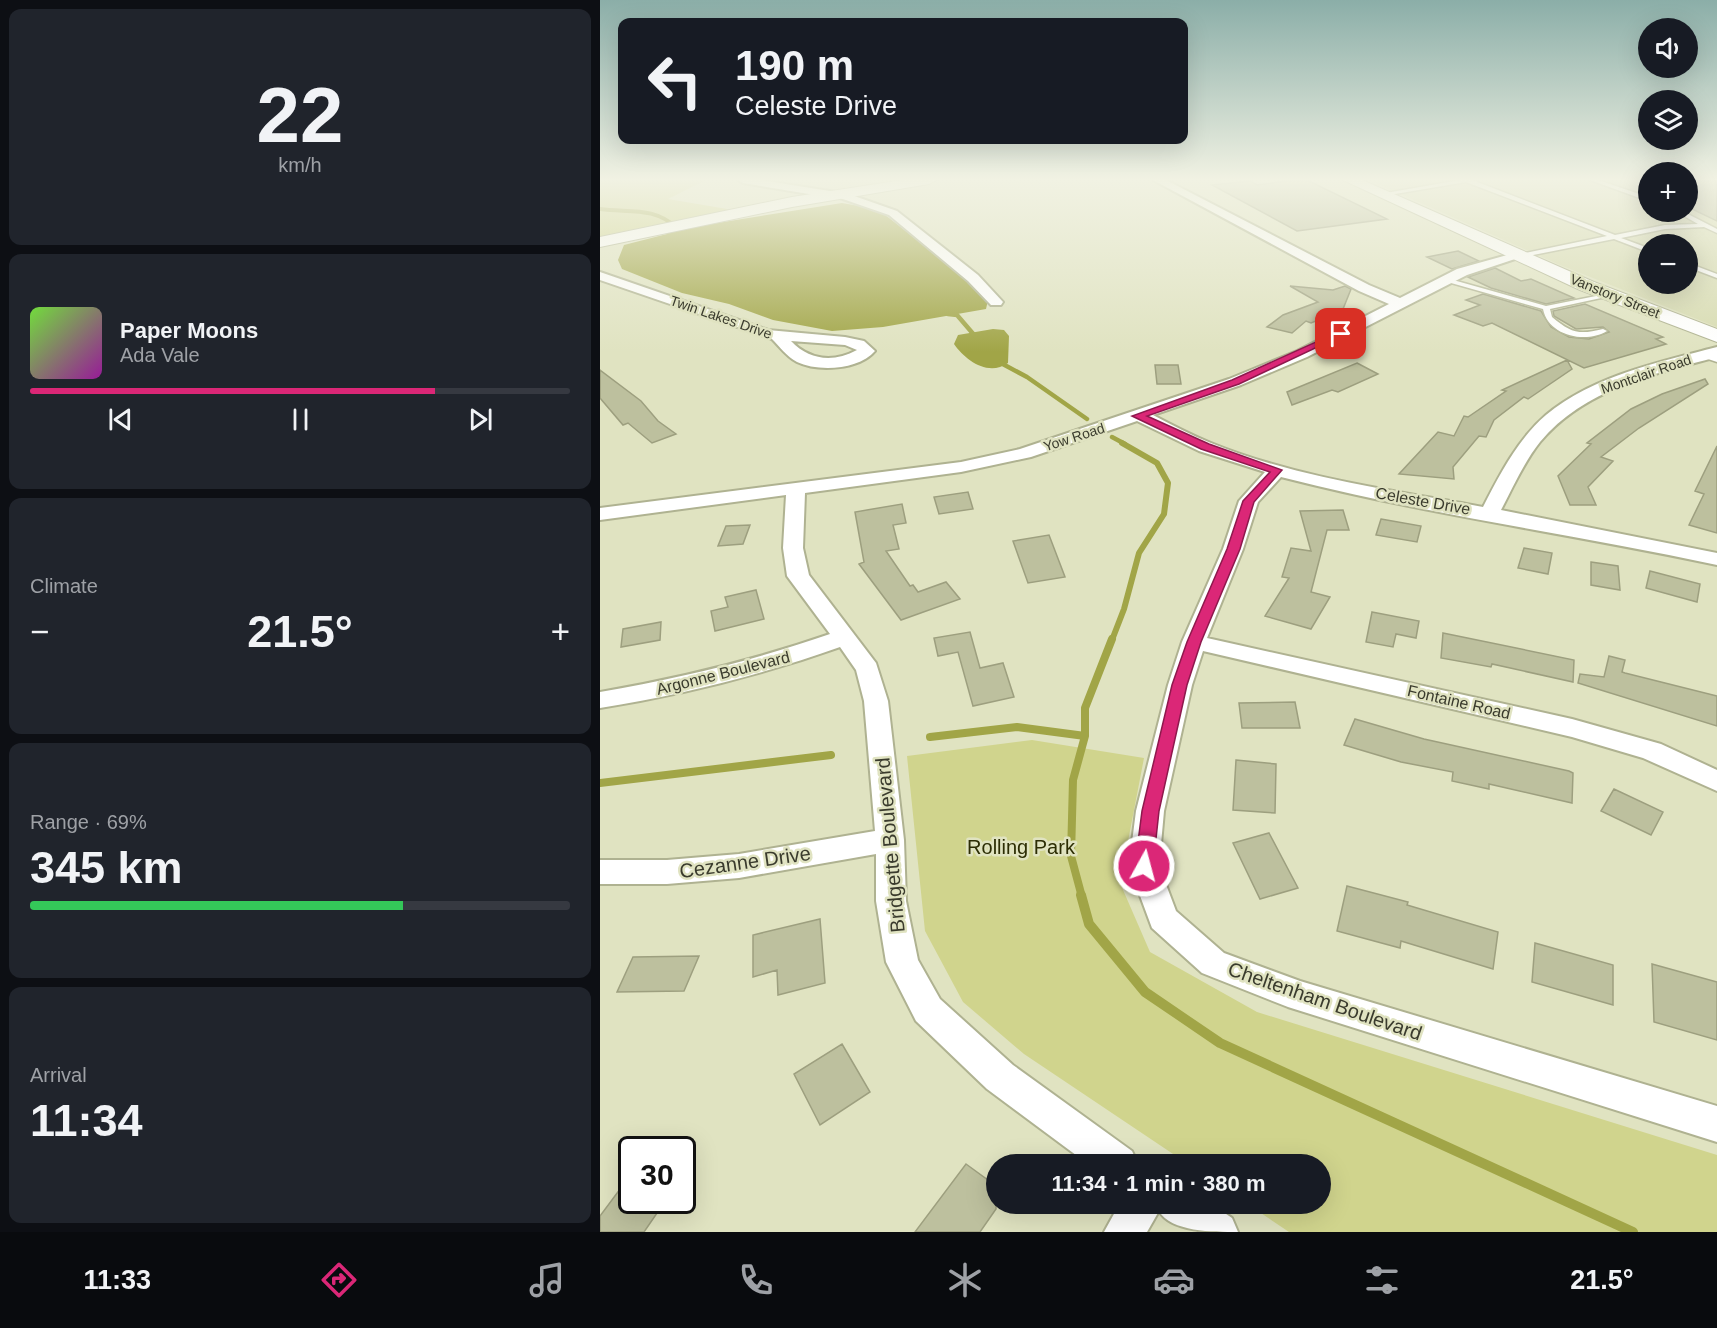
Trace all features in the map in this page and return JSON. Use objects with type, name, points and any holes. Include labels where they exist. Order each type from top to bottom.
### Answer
[{"type":"street","points":[[600,242],[621,237]]},
{"type":"street","points":[[924,237],[974,278],[996,302]]},
{"type":"street","points":[[1268,237],[1364,288],[1399,303]]},
{"type":"street","name":"Vanstory Street","points":[[1478,237],[1611,296],[1717,336]]},
{"type":"street","name":"Yow Road","points":[[600,514],[972,464],[1025,453],[1235,382],[1291,359],[1446,280],[1489,263],[1518,256]]},
{"type":"street","name":"Twin Lakes Drive","points":[[600,276],[778,337],[845,341],[859,344],[867,351],[850,359],[808,360],[797,355],[778,337]]},
{"type":"street","name":"Montclair Road","points":[[1490,513],[1514,466],[1535,437],[1558,414],[1593,392],[1646,372],[1713,356]]},
{"type":"street","name":"Celeste Drive","points":[[1138,416],[1205,447],[1277,470],[1350,488],[1490,513],[1717,559]]},
{"type":"street","name":"Cheltenham Boulevard","points":[[1277,470],[1249,501],[1233,549],[1194,642],[1180,685],[1153,800],[1144,866],[1163,918],[1213,963],[1289,992],[1717,1125]]},
{"type":"street","name":"Bridgette Boulevard","points":[[796,488],[793,548],[798,576],[868,669],[876,701],[890,840],[891,901],[902,962],[928,1010],[1000,1077],[1105,1154]]},
{"type":"street","name":"Argonne Boulevard","points":[[600,700],[673,688],[763,666],[843,638]]},
{"type":"street","name":"Fontaine Road","points":[[1194,642],[1572,728],[1652,751],[1717,781]]},
{"type":"street","name":"Cezanne Drive","points":[[600,872],[668,872],[739,866],[890,840]]},
{"type":"street","points":[[1124,1232],[1136,1214]]},
{"type":"street","points":[[1191,1214],[1218,1232]]},
{"type":"lane","points":[[1518,256],[1612,237]]},
{"type":"lane","points":[[1616,237],[1638,246]]},
{"type":"lane","points":[[1698,269],[1717,276]]},
{"type":"lane","points":[[1446,280],[1546,308],[1611,296]]},
{"type":"lane","points":[[1546,308],[1548,318],[1575,336],[1583,337],[1603,331]]},
{"type":"shaded area","points":[[653,237],[914,237],[977,287],[988,300],[986,309],[883,327],[832,331],[773,320],[729,304],[682,293],[622,269],[618,260],[624,245]]},
{"type":"shaded area","points":[[1498,237],[1638,237],[1638,294],[1698,294],[1698,237],[1717,237],[1717,327],[1560,265]]},
{"type":"shaded area","points":[[993,329],[1004,330],[1009,336],[1008,363],[1000,367],[978,365],[964,356],[954,344],[958,335]]},
{"type":"green space","name":"Rolling Park","points":[[1032,740],[1144,758],[1120,883],[1150,952],[1257,1012],[1717,1155],[1717,1232],[1289,1232],[1262,1214],[1331,1214],[1331,1154],[1173,1154],[1024,1054],[963,1002],[925,931],[907,756]]},
{"type":"building","points":[[1458,251],[1479,261],[1452,269],[1427,257]]},
{"type":"building","points":[[1495,268],[1521,281],[1531,279],[1574,298],[1546,304],[1491,288],[1468,277]]},
{"type":"building","points":[[1290,286],[1333,290],[1345,286],[1351,289],[1341,314],[1338,312],[1311,323],[1306,321],[1292,333],[1267,327],[1283,315],[1318,302]]},
{"type":"building","points":[[1483,294],[1541,311],[1551,327],[1569,337],[1589,339],[1609,332],[1603,327],[1576,329],[1554,316],[1553,311],[1585,304],[1663,337],[1656,339],[1666,344],[1584,368],[1492,323],[1483,326],[1454,315],[1480,305],[1466,300]]},
{"type":"building","points":[[1567,360],[1572,369],[1528,399],[1524,397],[1494,420],[1486,437],[1479,436],[1453,467],[1454,479],[1399,474],[1438,432],[1454,436],[1464,416],[1468,417],[1506,391],[1502,390]]},
{"type":"building","points":[[1357,363],[1378,374],[1338,392],[1332,390],[1292,405],[1287,392]]},
{"type":"building","points":[[1155,365],[1178,365],[1181,384],[1157,384]]},
{"type":"building","points":[[600,370],[641,401],[658,421],[676,434],[652,443],[628,423],[623,425],[600,398]]},
{"type":"building","points":[[1705,379],[1708,384],[1639,428],[1601,457],[1613,461],[1588,487],[1596,505],[1570,505],[1558,476],[1591,444],[1587,443],[1631,409],[1662,394]]},
{"type":"building","points":[[1717,446],[1717,533],[1689,525],[1704,494],[1695,491]]},
{"type":"building","points":[[968,492],[973,509],[939,514],[934,497]]},
{"type":"building","points":[[902,504],[906,523],[893,525],[899,549],[886,551],[910,586],[913,585],[918,592],[946,582],[960,599],[901,620],[859,564],[864,562],[855,512]]},
{"type":"building","points":[[1343,510],[1349,530],[1327,530],[1311,592],[1330,597],[1311,629],[1265,616],[1289,578],[1282,577],[1291,548],[1311,551],[1300,511]]},
{"type":"building","points":[[1381,519],[1421,526],[1417,542],[1376,535]]},
{"type":"building","points":[[750,525],[743,544],[718,546],[726,526]]},
{"type":"building","points":[[1049,535],[1065,577],[1028,583],[1013,541]]},
{"type":"building","points":[[1524,548],[1552,553],[1548,574],[1518,568]]},
{"type":"building","points":[[1591,562],[1618,566],[1620,590],[1591,585]]},
{"type":"building","points":[[1650,571],[1700,584],[1697,602],[1646,588]]},
{"type":"building","points":[[756,590],[764,619],[715,631],[711,611],[728,607],[725,597]]},
{"type":"building","points":[[1372,612],[1419,621],[1416,638],[1396,634],[1393,647],[1366,642]]},
{"type":"building","points":[[661,622],[660,640],[621,647],[623,629]]},
{"type":"building","points":[[970,632],[980,668],[1003,663],[1014,697],[973,706],[958,652],[938,656],[934,638]]},
{"type":"building","points":[[1443,633],[1574,660],[1573,682],[1492,664],[1491,667],[1441,658]]},
{"type":"building","points":[[1609,656],[1625,660],[1622,672],[1717,696],[1717,726],[1578,683],[1580,674],[1604,677]]},
{"type":"building","points":[[1295,702],[1300,728],[1242,728],[1239,703]]},
{"type":"building","points":[[1355,719],[1424,739],[1569,771],[1573,773],[1572,803],[1489,784],[1489,789],[1452,781],[1453,772],[1401,762],[1344,745]]},
{"type":"building","points":[[1236,760],[1276,764],[1275,813],[1233,810]]},
{"type":"building","points":[[1614,789],[1663,812],[1651,835],[1601,811]]},
{"type":"building","points":[[1269,833],[1298,888],[1260,899],[1233,843]]},
{"type":"building","points":[[1347,886],[1408,902],[1407,905],[1498,932],[1493,969],[1401,941],[1400,948],[1337,931]]},
{"type":"building","points":[[820,919],[825,983],[778,995],[777,970],[753,977],[753,935]]},
{"type":"building","points":[[1535,943],[1613,965],[1613,1005],[1532,982]]},
{"type":"building","points":[[699,956],[684,991],[617,992],[633,957]]},
{"type":"building","points":[[1652,964],[1717,982],[1717,1040],[1654,1022]]},
{"type":"building","points":[[842,1044],[870,1092],[820,1125],[794,1074]]},
{"type":"building","points":[[966,1164],[986,1179],[986,1214],[993,1214],[980,1232],[915,1232]]},
{"type":"building","points":[[618,1192],[618,1214],[656,1214],[644,1232],[600,1232],[600,1216]]},
{"type":"waterway","points":[[948,314],[957,315],[975,336]]},
{"type":"waterway","points":[[999,362],[1027,377],[1087,419]]},
{"type":"waterway","points":[[1112,437],[1125,444]]},
{"type":"waterway","points":[[1112,640],[1124,609],[1139,553],[1164,514],[1168,483],[1157,463],[1122,443]]},
{"type":"waterway","points":[[1085,736],[1085,708],[1112,639]]},
{"type":"waterway","points":[[930,737],[1017,727],[1085,736]]},
{"type":"waterway","points":[[1082,897],[1071,856],[1073,780],[1085,736]]},
{"type":"waterway","points":[[600,783],[831,755]]},
{"type":"waterway","points":[[1081,895],[1089,924],[1145,992],[1220,1043],[1633,1232]]},
{"type":"route","points":[[1144,866],[1150,811],[1180,685],[1194,642],[1233,549],[1249,501],[1277,470],[1205,447],[1138,416],[1235,382],[1302,354],[1341,334]]}]
